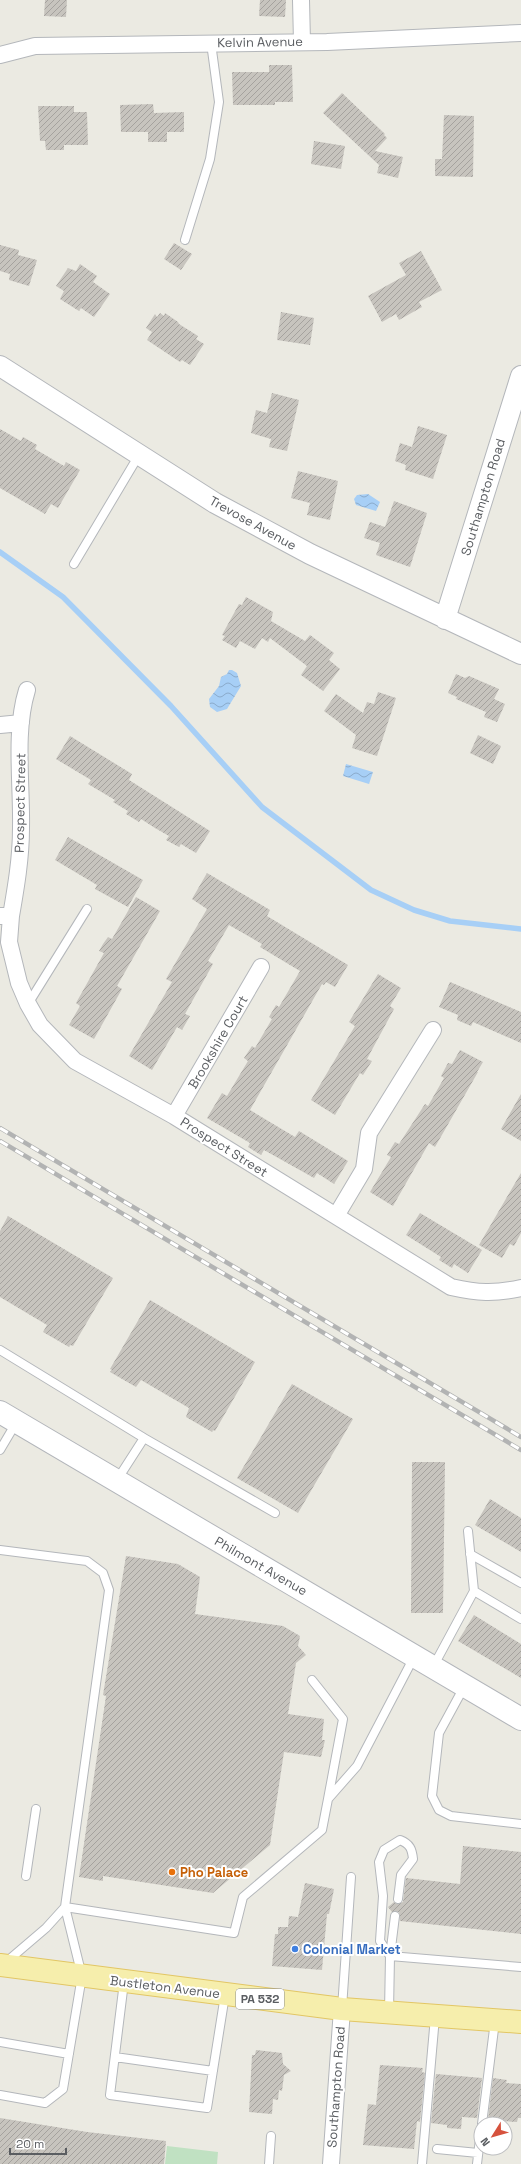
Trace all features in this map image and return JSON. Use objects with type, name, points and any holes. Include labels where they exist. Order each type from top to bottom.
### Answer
[{"type":"main road","name":"Philmont Avenue","points":[[9,1417],[521,1719]]},
{"type":"main road","name":"Bustleton Avenue","points":[[1,1966],[342,2009],[521,2022]]},
{"type":"street","points":[[300,0],[302,42]]},
{"type":"street","name":"Kelvin Avenue","points":[[0,55],[35,46],[302,42],[521,33]]},
{"type":"street","name":"Trevose Avenue","points":[[0,366],[215,502],[310,554],[521,654]]},
{"type":"street","name":"Southampton Road","points":[[445,618],[521,376]]},
{"type":"street","name":"Prospect Street","points":[[28,690],[23,705],[21,723],[21,829],[19,872],[6,916],[9,942],[19,983],[28,1004],[40,1025],[75,1060],[174,1116],[451,1287],[477,1293],[500,1293],[521,1288]]},
{"type":"street","points":[[0,725],[21,723]]},
{"type":"street","name":"Brookshire Court","points":[[174,1116],[261,967]]},
{"type":"street","points":[[336,1216],[364,1169],[369,1133],[433,1030]]},
{"type":"street","name":"Southampton Road","points":[[331,2164],[342,2009]]},
{"type":"lane","points":[[185,240],[210,159],[219,102],[211,43]]},
{"type":"lane","points":[[74,564],[140,455]]},
{"type":"lane","points":[[28,1004],[87,909]]},
{"type":"lane","points":[[0,1350],[144,1438],[275,1513]]},
{"type":"lane","points":[[0,1450],[9,1417]]},
{"type":"lane","points":[[117,1481],[144,1438]]},
{"type":"lane","points":[[433,1667],[474,1591],[468,1531]]},
{"type":"lane","points":[[0,1550],[87,1562],[103,1573],[109,1590],[65,1907],[82,1976],[63,2089],[45,2103],[0,2095]]},
{"type":"lane","points":[[470,1554],[521,1583]]},
{"type":"lane","points":[[474,1591],[521,1619]]},
{"type":"lane","points":[[328,1799],[357,1766],[414,1656]]},
{"type":"lane","points":[[65,1907],[234,1933],[243,1897],[322,1830],[343,1719],[312,1680]]},
{"type":"lane","points":[[464,1686],[439,1733],[432,1796],[439,1810],[451,1816],[521,1824]]},
{"type":"lane","points":[[26,1876],[36,1809]]},
{"type":"lane","points":[[390,1956],[380,1941],[383,1896],[380,1862],[384,1850],[400,1840],[408,1843],[413,1851],[414,1859],[401,1875],[398,1899]]},
{"type":"lane","points":[[342,2009],[351,1877]]},
{"type":"lane","points":[[1,1966],[46,1928],[65,1907]]},
{"type":"lane","points":[[389,2013],[390,1956],[395,1916]]},
{"type":"lane","points":[[390,1956],[521,1967]]},
{"type":"lane","points":[[124,1982],[110,2095],[207,2108],[225,1994]]},
{"type":"lane","points":[[422,2164],[435,2016]]},
{"type":"lane","points":[[483,2116],[495,2020]]},
{"type":"lane","points":[[0,2042],[69,2054]]},
{"type":"lane","points":[[115,2057],[213,2071]]},
{"type":"lane","points":[[269,2164],[271,2136]]},
{"type":"lane","points":[[437,2149],[473,2153]]},
{"type":"green space","points":[[167,2146],[218,2152],[217,2164],[165,2164]]},
{"type":"water","points":[[368,494],[380,502],[376,511],[356,505],[354,499],[357,495]]},
{"type":"water","points":[[229,670],[237,673],[241,686],[227,709],[217,712],[210,707],[209,699],[219,686],[221,677],[227,674]]},
{"type":"water","points":[[346,764],[373,772],[369,784],[343,776]]},
{"type":"building","points":[[45,0],[67,0],[66,17],[44,16]]},
{"type":"building","points":[[260,0],[286,0],[285,17],[259,16]]},
{"type":"building","points":[[269,65],[292,65],[293,102],[275,102],[275,105],[233,105],[232,72],[269,72]]},
{"type":"building","points":[[342,93],[385,134],[384,135],[387,138],[375,151],[403,157],[398,178],[377,173],[379,165],[323,113]]},
{"type":"building","points":[[153,104],[154,113],[184,112],[184,132],[167,132],[167,142],[148,142],[148,132],[121,132],[120,105]]},
{"type":"building","points":[[38,106],[74,106],[74,112],[87,112],[88,145],[64,145],[64,150],[46,150],[45,141],[40,141]]},
{"type":"building","points":[[444,115],[474,116],[473,177],[435,176],[435,159],[442,159]]},
{"type":"building","points":[[314,141],[345,146],[341,169],[311,164]]},
{"type":"building","points":[[174,243],[192,254],[181,270],[164,259]]},
{"type":"building","points":[[0,245],[19,250],[18,255],[37,260],[29,286],[9,280],[10,274],[0,271]]},
{"type":"building","points":[[421,251],[442,290],[419,302],[422,307],[399,320],[396,314],[382,322],[368,296],[406,275],[399,263]]},
{"type":"building","points":[[80,264],[97,276],[93,282],[110,294],[94,317],[81,308],[79,311],[60,299],[64,291],[56,286],[68,268],[76,271]]},
{"type":"building","points":[[281,312],[314,318],[310,345],[277,340]]},
{"type":"building","points":[[160,313],[164,316],[165,313],[198,336],[196,339],[204,344],[190,365],[182,360],[180,362],[147,340],[152,332],[146,328],[155,314],[157,317]]},
{"type":"building","points":[[272,393],[299,400],[287,451],[269,447],[271,439],[251,433],[256,410],[267,413]]},
{"type":"building","points":[[418,426],[447,435],[433,479],[405,470],[406,465],[395,461],[400,443],[412,447]]},
{"type":"building","points":[[0,429],[21,441],[23,437],[37,445],[35,449],[64,466],[66,462],[80,470],[58,508],[51,504],[45,514],[0,488]]},
{"type":"building","points":[[298,471],[338,481],[330,520],[307,515],[310,503],[291,498]]},
{"type":"building","points":[[394,501],[427,513],[410,567],[376,555],[380,543],[364,538],[370,522],[385,527]]},
{"type":"building","points":[[246,597],[273,612],[271,621],[305,641],[310,635],[334,653],[329,660],[340,669],[323,691],[301,675],[307,666],[270,638],[268,642],[262,638],[255,649],[240,641],[236,648],[222,640],[225,636],[222,635],[239,604],[242,605]]},
{"type":"building","points":[[456,674],[465,678],[469,676],[499,689],[494,699],[505,704],[497,722],[484,717],[486,712],[456,699],[457,697],[448,693]]},
{"type":"building","points":[[378,692],[396,698],[377,756],[352,748],[356,735],[324,711],[336,694],[363,713],[367,702],[374,704]]},
{"type":"building","points":[[478,735],[501,746],[493,764],[470,753]]},
{"type":"building","points":[[70,736],[132,774],[129,780],[210,831],[196,853],[181,844],[179,847],[166,840],[169,836],[141,819],[139,822],[126,814],[128,811],[113,802],[115,800],[88,784],[91,780],[56,759]]},
{"type":"building","points":[[68,837],[143,880],[128,907],[95,889],[97,885],[55,860]]},
{"type":"building","points":[[207,873],[270,910],[267,916],[348,965],[335,987],[326,982],[324,985],[322,984],[250,1110],[295,1137],[299,1131],[348,1161],[334,1184],[317,1173],[314,1178],[264,1150],[261,1155],[248,1147],[250,1143],[207,1118],[222,1093],[227,1096],[248,1061],[244,1058],[252,1046],[255,1048],[272,1019],[269,1017],[276,1005],[279,1007],[300,971],[260,947],[262,944],[229,925],[208,961],[213,964],[185,1014],[190,1016],[182,1030],[177,1027],[152,1070],[129,1056],[172,982],[166,979],[207,909],[192,899]]},
{"type":"building","points":[[136,897],[160,911],[117,986],[122,989],[94,1039],[69,1025],[80,1006],[76,1003],[104,953],[99,951],[108,937],[112,939]]},
{"type":"building","points":[[378,974],[401,988],[390,1006],[394,1009],[367,1059],[372,1061],[363,1075],[360,1073],[335,1115],[311,1100],[355,1026],[349,1022]]},
{"type":"building","points":[[450,982],[521,1012],[521,1043],[473,1022],[471,1026],[457,1020],[458,1015],[439,1007]]},
{"type":"building","points":[[460,1050],[483,1062],[435,1147],[429,1143],[393,1206],[370,1192],[391,1157],[387,1155],[395,1142],[399,1144],[425,1104],[428,1106],[444,1078],[441,1076],[448,1063],[452,1064]]},
{"type":"building","points":[[521,1094],[521,1141],[501,1129]]},
{"type":"building","points":[[521,1173],[521,1233],[514,1246],[510,1244],[502,1258],[479,1245]]},
{"type":"building","points":[[420,1213],[482,1250],[468,1273],[454,1264],[452,1268],[439,1260],[441,1257],[406,1235]]},
{"type":"building","points":[[8,1216],[113,1278],[73,1346],[70,1345],[69,1347],[43,1332],[47,1325],[0,1297],[0,1231]]},
{"type":"building","points":[[150,1300],[255,1362],[215,1431],[213,1430],[212,1432],[186,1417],[189,1408],[141,1380],[136,1387],[110,1372],[112,1370],[110,1369]]},
{"type":"building","points":[[292,1384],[353,1419],[298,1513],[237,1478]]},
{"type":"building","points":[[412,1462],[445,1462],[443,1613],[411,1613]]},
{"type":"building","points":[[490,1499],[521,1518],[521,1552],[475,1525]]},
{"type":"building","points":[[126,1556],[178,1564],[200,1577],[195,1614],[283,1626],[300,1636],[298,1646],[306,1655],[296,1663],[288,1714],[324,1719],[322,1740],[325,1740],[321,1757],[284,1752],[270,1845],[213,1893],[103,1876],[103,1881],[79,1877],[106,1696],[103,1695]]},
{"type":"building","points":[[474,1615],[521,1644],[521,1678],[458,1641]]},
{"type":"building","points":[[463,1846],[521,1852],[521,1934],[400,1921],[399,1912],[392,1912],[388,1907],[394,1902],[398,1904],[403,1902],[406,1878],[460,1884]]},
{"type":"building","points":[[305,1883],[334,1889],[329,1914],[327,1914],[322,1970],[272,1966],[275,1934],[278,1934],[278,1927],[288,1927],[289,1916],[298,1917]]},
{"type":"building","points":[[256,2050],[282,2053],[283,2064],[291,2071],[284,2075],[282,2091],[279,2090],[278,2100],[273,2099],[272,2114],[249,2112],[252,2055],[255,2055]]},
{"type":"building","points":[[380,2065],[423,2068],[422,2072],[425,2073],[420,2122],[417,2121],[414,2149],[363,2145],[368,2104],[376,2105]]},
{"type":"building","points":[[436,2074],[482,2078],[477,2116],[473,2116],[473,2118],[462,2117],[461,2129],[447,2128],[447,2125],[431,2123]]},
{"type":"building","points":[[493,2078],[507,2080],[506,2083],[521,2084],[521,2118],[518,2118],[517,2122],[513,2122],[513,2116],[488,2116]]},
{"type":"building","points":[[0,2118],[87,2132],[166,2141],[164,2164],[0,2164]]},
{"type":"waterway","points":[[0,552],[63,597],[171,706],[262,807],[371,890],[414,910],[450,921],[521,929]]},
{"type":"railway","points":[[0,1128],[521,1437]]},
{"type":"railway","points":[[0,1141],[521,1450]]},
{"type":"place","name":"Pho Palace","points":[[172,1872]]},
{"type":"place","name":"Colonial Market","points":[[295,1949]]}]
